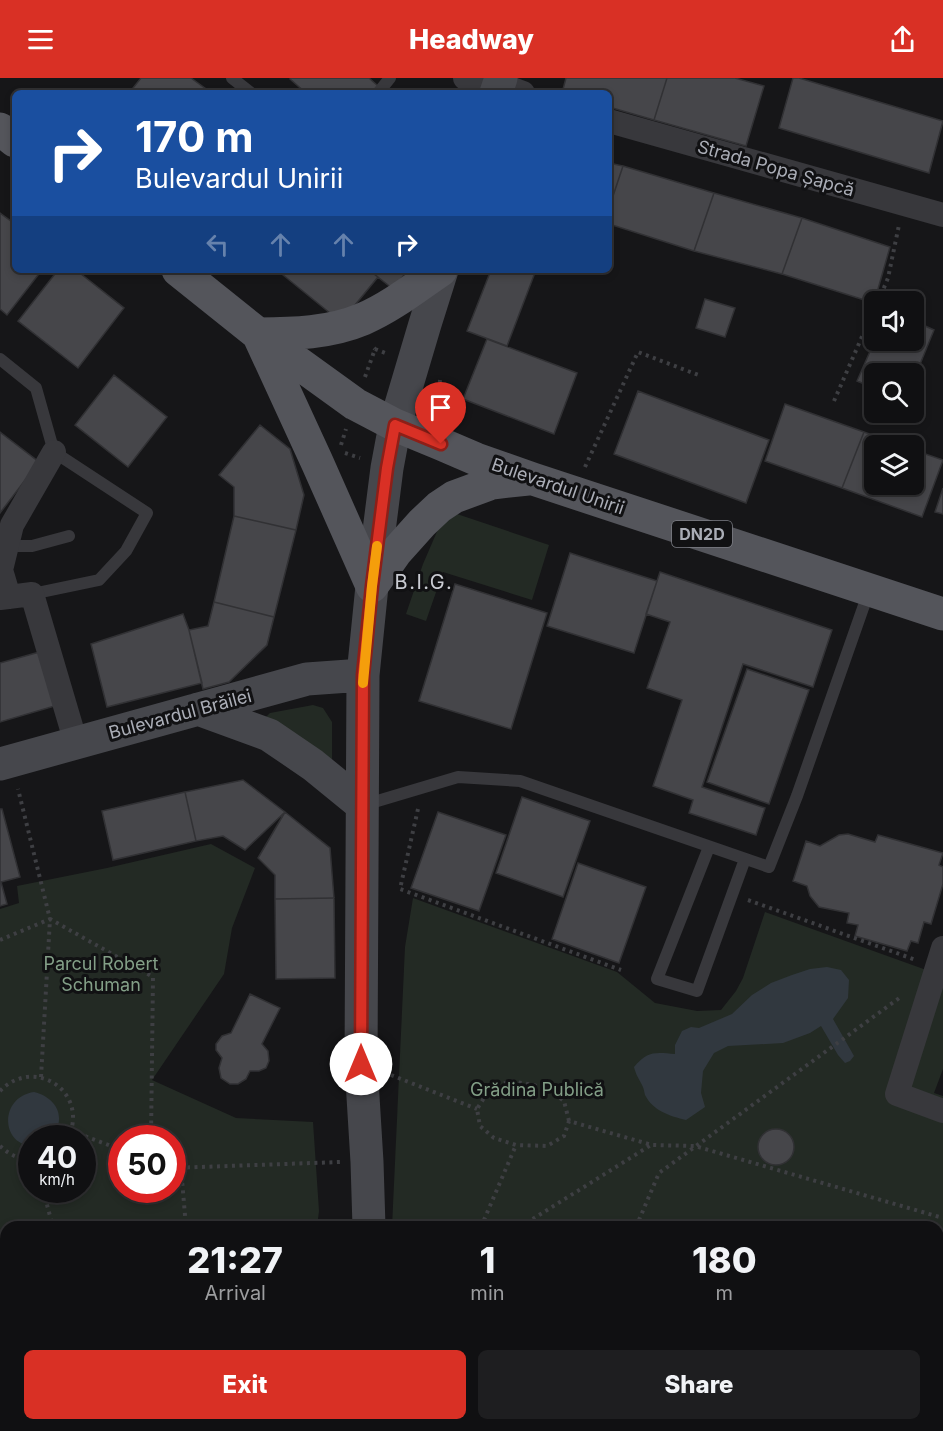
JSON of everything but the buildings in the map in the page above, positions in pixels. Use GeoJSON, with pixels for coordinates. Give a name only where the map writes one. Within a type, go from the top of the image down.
{"type":"FeatureCollection","features":[{"type":"Feature","properties":{"kind":"main road"},"geometry":{"type":"LineString","coordinates":[[0,129],[12,139]]}},
{"type":"Feature","properties":{"kind":"main road","name":"Bulevardul Unirii"},"geometry":{"type":"LineString","coordinates":[[181,273],[258,334],[355,404],[395,425],[476,459],[533,479],[943,614]]}},
{"type":"Feature","properties":{"kind":"main road"},"geometry":{"type":"LineString","coordinates":[[372,586],[258,334],[291,334],[334,328],[362,319],[384,308],[437,273]]}},
{"type":"Feature","properties":{"kind":"main road"},"geometry":{"type":"LineString","coordinates":[[369,1221],[368,1162],[361,1064],[363,675],[387,468],[395,425],[441,273]]}},
{"type":"Feature","properties":{"kind":"main road"},"geometry":{"type":"LineString","coordinates":[[372,586],[396,552],[422,523],[454,497],[492,483],[533,479]]}},
{"type":"Feature","properties":{"kind":"main road","name":"Bulevardul Brăilei"},"geometry":{"type":"LineString","coordinates":[[5,763],[307,679],[363,675]]}},
{"type":"Feature","properties":{"kind":"main road"},"geometry":{"type":"LineString","coordinates":[[198,709],[269,735],[313,765],[362,805]]}},
{"type":"Feature","properties":{"kind":"street"},"geometry":{"type":"LineString","coordinates":[[465,78],[505,87]]}},
{"type":"Feature","properties":{"kind":"street","name":"Strada Popa Șapcă"},"geometry":{"type":"LineString","coordinates":[[612,122],[943,215]]}},
{"type":"Feature","properties":{"kind":"street"},"geometry":{"type":"LineString","coordinates":[[54,452],[12,525],[1,570],[76,743]]}},
{"type":"Feature","properties":{"kind":"street"},"geometry":{"type":"LineString","coordinates":[[938,963],[897,1094],[943,1111]]}},
{"type":"Feature","properties":{"kind":"lane"},"geometry":{"type":"LineString","coordinates":[[232,78],[247,90]]}},
{"type":"Feature","properties":{"kind":"lane"},"geometry":{"type":"LineString","coordinates":[[380,90],[390,78]]}},
{"type":"Feature","properties":{"kind":"lane"},"geometry":{"type":"LineString","coordinates":[[0,359],[36,388],[54,452],[147,513],[126,551],[99,580],[14,596]]}},
{"type":"Feature","properties":{"kind":"lane"},"geometry":{"type":"LineString","coordinates":[[6,546],[32,546],[69,536]]}},
{"type":"Feature","properties":{"kind":"lane"},"geometry":{"type":"LineString","coordinates":[[362,805],[458,777],[520,781],[769,867],[797,796],[870,589]]}},
{"type":"Feature","properties":{"kind":"lane"},"geometry":{"type":"LineString","coordinates":[[709,847],[657,979],[697,992],[745,859]]}},
{"type":"Feature","properties":{"kind":"path"},"geometry":{"type":"LineString","coordinates":[[883,291],[888,278],[903,204]]}},
{"type":"Feature","properties":{"kind":"path"},"geometry":{"type":"LineString","coordinates":[[834,401],[864,332]]}},
{"type":"Feature","properties":{"kind":"path"},"geometry":{"type":"LineString","coordinates":[[574,492],[638,352],[701,376]]}},
{"type":"Feature","properties":{"kind":"path"},"geometry":{"type":"LineString","coordinates":[[442,376],[440,382],[442,392],[457,405]]}},
{"type":"Feature","properties":{"kind":"path"},"geometry":{"type":"LineString","coordinates":[[5,763],[50,919],[40,1077]]}},
{"type":"Feature","properties":{"kind":"path"},"geometry":{"type":"LineString","coordinates":[[423,787],[400,889],[621,970]]}},
{"type":"Feature","properties":{"kind":"path"},"geometry":{"type":"LineString","coordinates":[[732,895],[938,963]]}},
{"type":"Feature","properties":{"kind":"path"},"geometry":{"type":"LineString","coordinates":[[0,940],[50,919]]}},
{"type":"Feature","properties":{"kind":"path"},"geometry":{"type":"LineString","coordinates":[[50,919],[153,977],[151,1125]]}},
{"type":"Feature","properties":{"kind":"path"},"geometry":{"type":"LineString","coordinates":[[639,1221],[659,1173],[938,963]]}},
{"type":"Feature","properties":{"kind":"path"},"geometry":{"type":"LineString","coordinates":[[361,1064],[477,1109]]}},
{"type":"Feature","properties":{"kind":"path"},"geometry":{"type":"LineString","coordinates":[[1,1090],[17,1079],[30,1076],[40,1077],[57,1084],[67,1095],[73,1108],[73,1125]]}},
{"type":"Feature","properties":{"kind":"path"},"geometry":{"type":"LineString","coordinates":[[510,1081],[526,1083],[552,1092],[564,1101],[569,1121],[564,1136],[547,1146],[516,1145],[494,1138],[480,1126],[477,1109],[489,1090],[510,1081]]}},
{"type":"Feature","properties":{"kind":"path"},"geometry":{"type":"LineString","coordinates":[[569,1121],[652,1145],[695,1146],[943,1218]]}},
{"type":"Feature","properties":{"kind":"path"},"geometry":{"type":"LineString","coordinates":[[484,1221],[516,1145]]}},
{"type":"Feature","properties":{"kind":"path"},"geometry":{"type":"LineString","coordinates":[[530,1221],[652,1145]]}},
{"type":"Feature","properties":{"kind":"path"},"geometry":{"type":"LineString","coordinates":[[0,1146],[18,1158]]}},
{"type":"Feature","properties":{"kind":"path"},"geometry":{"type":"LineString","coordinates":[[186,1168],[368,1162]]}},
{"type":"Feature","properties":{"kind":"path"},"geometry":{"type":"LineString","coordinates":[[47,1203],[51,1221]]}},
{"type":"Feature","properties":{"kind":"path"},"geometry":{"type":"LineString","coordinates":[[184,1203],[185,1221]]}},
{"type":"Feature","properties":{"kind":"green space"},"geometry":{"type":"Polygon","coordinates":[[[457,514],[549,545],[532,600],[443,572],[426,621],[406,614],[423,564],[439,527],[457,514]]]}},
{"type":"Feature","properties":{"kind":"green space"},"geometry":{"type":"Polygon","coordinates":[[[313,705],[323,708],[332,722],[332,761],[266,717],[270,713],[313,705]]]}},
{"type":"Feature","properties":{"kind":"green space","name":"Parcul Robert Schuman"},"geometry":{"type":"Polygon","coordinates":[[[211,844],[255,868],[232,928],[224,974],[152,1080],[236,1118],[313,1122],[318,1221],[0,1221],[0,909],[19,903],[17,886],[211,844]]]}},
{"type":"Feature","properties":{"kind":"green space","name":"Grădina Publică"},"geometry":{"type":"Polygon","coordinates":[[[413,898],[617,972],[655,1003],[697,1011],[721,1010],[743,978],[765,912],[943,976],[943,1069],[934,1093],[943,1096],[943,1221],[392,1221],[405,947],[413,898]]]}},
{"type":"Feature","properties":{"kind":"shaded area"},"geometry":{"type":"Polygon","coordinates":[[[827,967],[841,970],[849,980],[848,998],[833,1019],[854,1056],[850,1061],[845,1063],[838,1055],[821,1026],[810,1033],[783,1043],[728,1046],[714,1053],[703,1071],[701,1093],[705,1107],[686,1120],[662,1112],[648,1101],[634,1067],[647,1055],[675,1054],[675,1045],[682,1031],[691,1027],[699,1028],[732,1014],[752,995],[771,983],[810,969],[827,967]]]}},
{"type":"Feature","properties":{"kind":"shaded area"},"geometry":{"type":"Polygon","coordinates":[[[34,1092],[49,1099],[57,1110],[58,1125],[18,1125],[18,1140],[9,1129],[8,1120],[15,1102],[34,1092]]]}},
{"type":"Feature","properties":{"kind":"slow traffic"},"geometry":{"type":"LineString","coordinates":[[363,683],[377,546]]}},
{"type":"Feature","properties":{"kind":"district","name":"B.I.G."},"geometry":{"type":"Point","coordinates":[424,582]}},
{"type":"Feature","properties":{"kind":"route"},"geometry":{"type":"LineString","coordinates":[[361,1064],[363,675],[387,468],[395,425],[441,444]]}}]}
